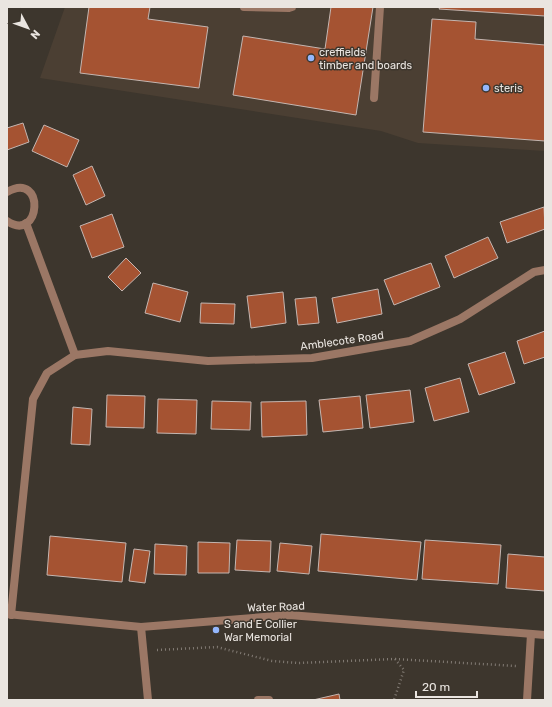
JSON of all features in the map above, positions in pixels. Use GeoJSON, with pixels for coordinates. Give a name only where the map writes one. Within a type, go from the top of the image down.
{"type":"FeatureCollection","features":[{"type":"Feature","properties":{"kind":"street"},"geometry":{"type":"LineString","coordinates":[[244,7],[292,7]]}},
{"type":"Feature","properties":{"kind":"street"},"geometry":{"type":"LineString","coordinates":[[374,98],[380,7]]}},
{"type":"Feature","properties":{"kind":"street"},"geometry":{"type":"LineString","coordinates":[[7,192],[17,188],[23,189],[33,196],[36,202],[34,214],[26,223],[14,225],[7,221]]}},
{"type":"Feature","properties":{"kind":"street"},"geometry":{"type":"LineString","coordinates":[[26,223],[75,355]]}},
{"type":"Feature","properties":{"kind":"street","name":"Amblecote Road"},"geometry":{"type":"LineString","coordinates":[[9,615],[32,399],[48,373],[75,355],[108,351],[208,361],[312,358],[410,341],[460,319],[534,272],[545,270]]}},
{"type":"Feature","properties":{"kind":"street","name":"Water Road"},"geometry":{"type":"LineString","coordinates":[[9,615],[141,627],[289,615],[545,635]]}},
{"type":"Feature","properties":{"kind":"street"},"geometry":{"type":"LineString","coordinates":[[141,627],[148,700]]}},
{"type":"Feature","properties":{"kind":"street"},"geometry":{"type":"LineString","coordinates":[[527,700],[531,634]]}},
{"type":"Feature","properties":{"kind":"street"},"geometry":{"type":"LineString","coordinates":[[258,700],[269,700]]}},
{"type":"Feature","properties":{"kind":"path"},"geometry":{"type":"LineString","coordinates":[[144,651],[217,646],[272,661],[298,663],[395,659],[442,660],[530,668]]}},
{"type":"Feature","properties":{"kind":"path"},"geometry":{"type":"LineString","coordinates":[[394,700],[404,670],[395,659]]}},
{"type":"Feature","properties":{"kind":"shaded area"},"geometry":{"type":"Polygon","coordinates":[[[65,7],[545,7],[545,151],[418,143],[381,131],[40,78],[65,7]]]}},
{"type":"Feature","properties":{"kind":"building"},"geometry":{"type":"Polygon","coordinates":[[[89,7],[150,7],[148,19],[208,27],[199,88],[80,73],[89,7]]]}},
{"type":"Feature","properties":{"kind":"building"},"geometry":{"type":"Polygon","coordinates":[[[331,7],[373,7],[356,115],[233,95],[243,36],[325,49],[331,7]]]}},
{"type":"Feature","properties":{"kind":"building"},"geometry":{"type":"Polygon","coordinates":[[[440,7],[545,7],[545,16],[439,9],[440,7]]]}},
{"type":"Feature","properties":{"kind":"building","name":"steris"},"geometry":{"type":"Polygon","coordinates":[[[432,19],[476,22],[475,39],[545,45],[545,141],[423,132],[432,19]]]}},
{"type":"Feature","properties":{"kind":"building"},"geometry":{"type":"Polygon","coordinates":[[[23,123],[29,142],[7,150],[7,128],[23,123]]]}},
{"type":"Feature","properties":{"kind":"building"},"geometry":{"type":"Polygon","coordinates":[[[44,125],[79,140],[67,167],[32,151],[44,125]]]}},
{"type":"Feature","properties":{"kind":"building"},"geometry":{"type":"Polygon","coordinates":[[[92,166],[105,196],[86,205],[73,175],[92,166]]]}},
{"type":"Feature","properties":{"kind":"building"},"geometry":{"type":"Polygon","coordinates":[[[544,207],[545,229],[507,243],[500,222],[544,207]]]}},
{"type":"Feature","properties":{"kind":"building"},"geometry":{"type":"Polygon","coordinates":[[[112,214],[124,247],[92,258],[80,226],[112,214]]]}},
{"type":"Feature","properties":{"kind":"building"},"geometry":{"type":"Polygon","coordinates":[[[488,237],[498,258],[454,278],[445,256],[488,237]]]}},
{"type":"Feature","properties":{"kind":"building"},"geometry":{"type":"Polygon","coordinates":[[[126,258],[141,273],[122,291],[108,277],[126,258]]]}},
{"type":"Feature","properties":{"kind":"building"},"geometry":{"type":"Polygon","coordinates":[[[431,263],[440,287],[394,305],[384,280],[431,263]]]}},
{"type":"Feature","properties":{"kind":"building"},"geometry":{"type":"Polygon","coordinates":[[[153,283],[188,292],[180,322],[145,313],[153,283]]]}},
{"type":"Feature","properties":{"kind":"building"},"geometry":{"type":"Polygon","coordinates":[[[378,289],[382,314],[337,323],[332,298],[378,289]]]}},
{"type":"Feature","properties":{"kind":"building"},"geometry":{"type":"Polygon","coordinates":[[[283,292],[286,323],[251,328],[247,296],[283,292]]]}},
{"type":"Feature","properties":{"kind":"building"},"geometry":{"type":"Polygon","coordinates":[[[316,297],[319,323],[298,325],[295,299],[316,297]]]}},
{"type":"Feature","properties":{"kind":"building"},"geometry":{"type":"Polygon","coordinates":[[[201,303],[235,304],[234,324],[200,323],[201,303]]]}},
{"type":"Feature","properties":{"kind":"building"},"geometry":{"type":"Polygon","coordinates":[[[545,331],[545,357],[524,364],[517,341],[545,331]]]}},
{"type":"Feature","properties":{"kind":"building"},"geometry":{"type":"Polygon","coordinates":[[[505,352],[515,383],[479,395],[468,364],[505,352]]]}},
{"type":"Feature","properties":{"kind":"building"},"geometry":{"type":"Polygon","coordinates":[[[460,378],[469,412],[434,421],[425,388],[460,378]]]}},
{"type":"Feature","properties":{"kind":"building"},"geometry":{"type":"Polygon","coordinates":[[[410,390],[414,422],[370,428],[366,395],[410,390]]]}},
{"type":"Feature","properties":{"kind":"building"},"geometry":{"type":"Polygon","coordinates":[[[107,395],[145,396],[144,428],[106,427],[107,395]]]}},
{"type":"Feature","properties":{"kind":"building"},"geometry":{"type":"Polygon","coordinates":[[[360,396],[363,428],[323,432],[319,400],[360,396]]]}},
{"type":"Feature","properties":{"kind":"building"},"geometry":{"type":"Polygon","coordinates":[[[158,399],[197,400],[196,434],[157,433],[158,399]]]}},
{"type":"Feature","properties":{"kind":"building"},"geometry":{"type":"Polygon","coordinates":[[[212,401],[251,402],[250,430],[211,429],[212,401]]]}},
{"type":"Feature","properties":{"kind":"building"},"geometry":{"type":"Polygon","coordinates":[[[306,401],[307,435],[262,437],[261,402],[306,401]]]}},
{"type":"Feature","properties":{"kind":"building"},"geometry":{"type":"Polygon","coordinates":[[[73,407],[92,409],[90,445],[71,444],[73,407]]]}},
{"type":"Feature","properties":{"kind":"building"},"geometry":{"type":"Polygon","coordinates":[[[321,534],[421,542],[417,580],[318,571],[321,534]]]}},
{"type":"Feature","properties":{"kind":"building"},"geometry":{"type":"Polygon","coordinates":[[[50,536],[126,543],[122,582],[47,575],[50,536]]]}},
{"type":"Feature","properties":{"kind":"building"},"geometry":{"type":"Polygon","coordinates":[[[237,540],[271,541],[270,572],[235,570],[237,540]]]}},
{"type":"Feature","properties":{"kind":"building"},"geometry":{"type":"Polygon","coordinates":[[[425,540],[501,545],[498,584],[422,579],[425,540]]]}},
{"type":"Feature","properties":{"kind":"building"},"geometry":{"type":"Polygon","coordinates":[[[198,542],[230,543],[229,573],[198,573],[198,542]]]}},
{"type":"Feature","properties":{"kind":"building"},"geometry":{"type":"Polygon","coordinates":[[[280,543],[312,546],[309,574],[277,571],[280,543]]]}},
{"type":"Feature","properties":{"kind":"building"},"geometry":{"type":"Polygon","coordinates":[[[155,544],[187,546],[186,575],[154,574],[155,544]]]}},
{"type":"Feature","properties":{"kind":"building"},"geometry":{"type":"Polygon","coordinates":[[[134,549],[150,551],[145,583],[129,581],[134,549]]]}},
{"type":"Feature","properties":{"kind":"building"},"geometry":{"type":"Polygon","coordinates":[[[508,554],[545,557],[545,591],[506,588],[508,554]]]}},
{"type":"Feature","properties":{"kind":"building"},"geometry":{"type":"Polygon","coordinates":[[[339,694],[340,700],[313,700],[339,694]]]}},
{"type":"Feature","properties":{"kind":"place","name":"creffields timber and boards"},"geometry":{"type":"Point","coordinates":[311,58]}},
{"type":"Feature","properties":{"kind":"place","name":"steris"},"geometry":{"type":"Point","coordinates":[486,88]}},
{"type":"Feature","properties":{"kind":"place","name":"S and E Collier War Memorial"},"geometry":{"type":"Point","coordinates":[216,630]}}]}
